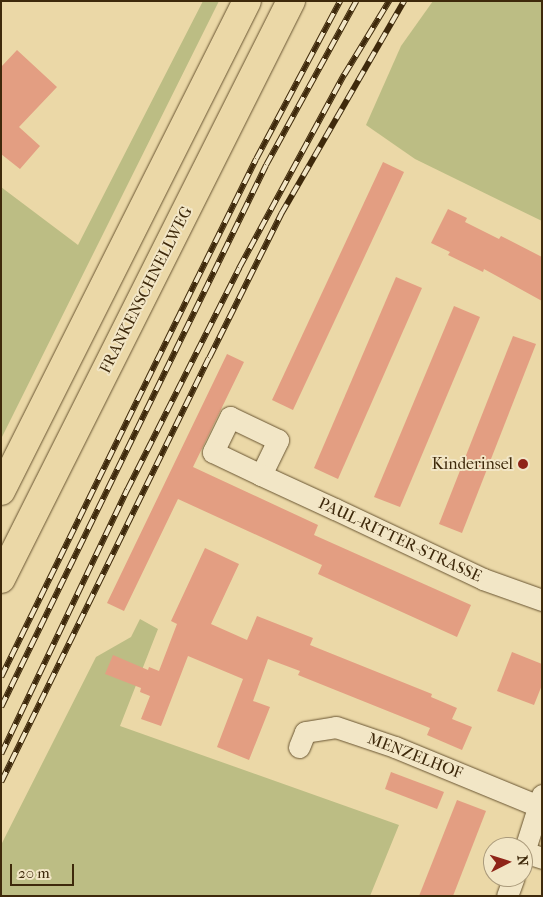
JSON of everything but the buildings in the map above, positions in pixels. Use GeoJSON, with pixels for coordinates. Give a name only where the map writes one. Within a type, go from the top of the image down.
{"type":"FeatureCollection","features":[{"type":"Feature","properties":{"kind":"highway"},"geometry":{"type":"LineString","coordinates":[[1,491],[247,1]]}},
{"type":"Feature","properties":{"kind":"highway","name":"FRANKENSCHNELLWEG"},"geometry":{"type":"LineString","coordinates":[[1,579],[291,1]]}},
{"type":"Feature","properties":{"kind":"street","name":"PAUL-RITTER-STRASSE"},"geometry":{"type":"LineString","coordinates":[[261,475],[483,578],[542,600]]}},
{"type":"Feature","properties":{"kind":"street","name":"MENZELHOF"},"geometry":{"type":"LineString","coordinates":[[298,747],[305,732],[336,726],[540,800]]}},
{"type":"Feature","properties":{"kind":"street"},"geometry":{"type":"LineString","coordinates":[[533,838],[540,800]]}},
{"type":"Feature","properties":{"kind":"green space"},"geometry":{"type":"Polygon","coordinates":[[[203,1],[219,1],[1,439],[1,187],[78,245],[203,1]]]}},
{"type":"Feature","properties":{"kind":"green space"},"geometry":{"type":"Polygon","coordinates":[[[433,1],[542,1],[542,221],[415,159],[366,125],[401,46],[433,1]]]}},
{"type":"Feature","properties":{"kind":"green space"},"geometry":{"type":"Polygon","coordinates":[[[140,619],[158,629],[120,726],[399,825],[370,896],[1,896],[1,845],[96,657],[131,637],[140,619]]]}},
{"type":"Feature","properties":{"kind":"railway"},"geometry":{"type":"LineString","coordinates":[[1,677],[256,159],[340,1]]}},
{"type":"Feature","properties":{"kind":"railway"},"geometry":{"type":"LineString","coordinates":[[1,707],[266,165],[356,1]]}},
{"type":"Feature","properties":{"kind":"railway"},"geometry":{"type":"LineString","coordinates":[[1,754],[127,490],[239,268],[344,75],[389,1]]}},
{"type":"Feature","properties":{"kind":"railway"},"geometry":{"type":"LineString","coordinates":[[1,782],[281,214],[404,1]]}},
{"type":"Feature","properties":{"kind":"place","name":"Kinderinsel"},"geometry":{"type":"Point","coordinates":[523,464]}}]}
